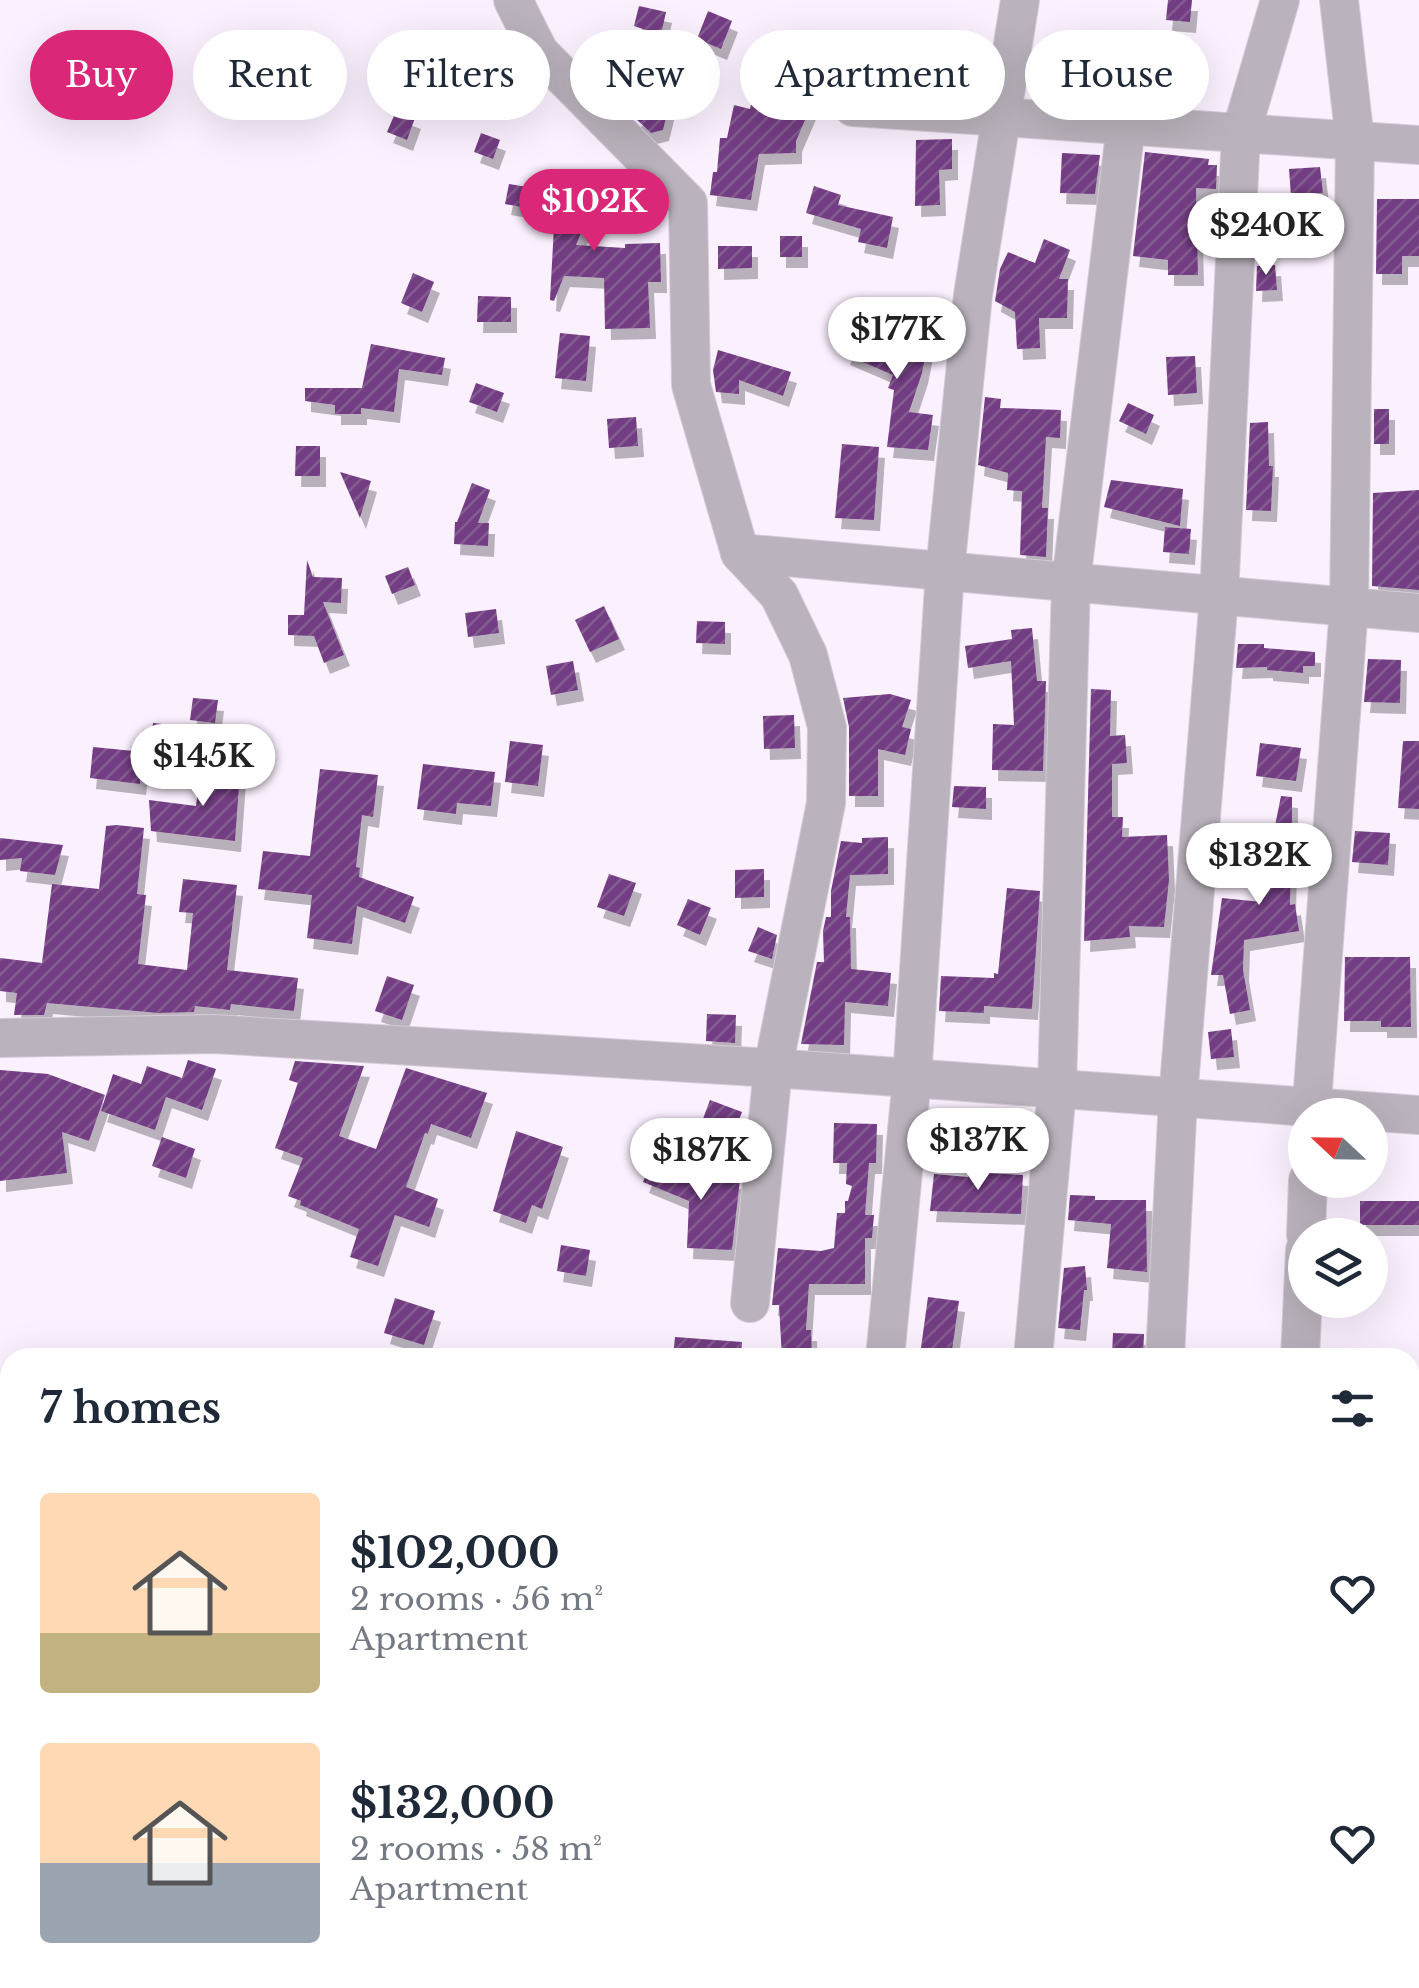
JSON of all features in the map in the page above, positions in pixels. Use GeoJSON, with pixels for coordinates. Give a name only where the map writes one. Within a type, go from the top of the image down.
{"type":"FeatureCollection","features":[{"type":"Feature","properties":{"kind":"street"},"geometry":{"type":"LineString","coordinates":[[513,0],[539,52],[688,202],[691,386],[740,553],[778,595],[786,610],[808,655],[827,728],[826,802],[773,1068],[750,1304]]}},
{"type":"Feature","properties":{"kind":"street"},"geometry":{"type":"LineString","coordinates":[[1005,97],[1020,0]]}},
{"type":"Feature","properties":{"kind":"street"},"geometry":{"type":"LineString","coordinates":[[1165,1348],[1178,1098],[1219,596],[1241,133],[1280,0]]}},
{"type":"Feature","properties":{"kind":"street"},"geometry":{"type":"LineString","coordinates":[[1313,1098],[1349,607],[1355,141],[1339,0]]}},
{"type":"Feature","properties":{"kind":"street"},"geometry":{"type":"LineString","coordinates":[[1005,116],[1419,145]]}},
{"type":"Feature","properties":{"kind":"street"},"geometry":{"type":"LineString","coordinates":[[886,1348],[912,1078],[945,571],[973,295],[1001,120]]}},
{"type":"Feature","properties":{"kind":"street"},"geometry":{"type":"LineString","coordinates":[[1035,1348],[1058,1089],[1071,582],[1126,125]]}},
{"type":"Feature","properties":{"kind":"street"},"geometry":{"type":"LineString","coordinates":[[740,553],[1419,613]]}},
{"type":"Feature","properties":{"kind":"street"},"geometry":{"type":"LineString","coordinates":[[0,1038],[214,1034],[773,1068],[1288,1109]]}},
{"type":"Feature","properties":{"kind":"street"},"geometry":{"type":"LineString","coordinates":[[1388,1114],[1419,1115]]}},
{"type":"Feature","properties":{"kind":"street"},"geometry":{"type":"LineString","coordinates":[[1300,1348],[1302,1318]]}},
{"type":"Feature","properties":{"kind":"building"},"geometry":{"type":"Polygon","coordinates":[[[1168,0],[1192,0],[1190,22],[1166,20],[1168,0]]]}},
{"type":"Feature","properties":{"kind":"building"},"geometry":{"type":"Polygon","coordinates":[[[639,6],[666,12],[662,30],[634,26],[639,6]]]}},
{"type":"Feature","properties":{"kind":"building"},"geometry":{"type":"Polygon","coordinates":[[[708,11],[732,21],[721,49],[720,30],[701,30],[708,11]]]}},
{"type":"Feature","properties":{"kind":"building"},"geometry":{"type":"Polygon","coordinates":[[[734,105],[740,106],[740,120],[805,120],[796,141],[796,153],[759,154],[751,200],[710,195],[720,138],[727,138],[734,105]]]}},
{"type":"Feature","properties":{"kind":"building"},"geometry":{"type":"Polygon","coordinates":[[[392,120],[414,120],[407,140],[387,132],[392,120]]]}},
{"type":"Feature","properties":{"kind":"building"},"geometry":{"type":"Polygon","coordinates":[[[637,120],[665,120],[663,130],[651,133],[637,120]]]}},
{"type":"Feature","properties":{"kind":"building"},"geometry":{"type":"Polygon","coordinates":[[[481,133],[500,140],[493,159],[474,152],[481,133]]]}},
{"type":"Feature","properties":{"kind":"building"},"geometry":{"type":"Polygon","coordinates":[[[952,139],[952,169],[939,170],[940,205],[915,206],[916,140],[952,139]]]}},
{"type":"Feature","properties":{"kind":"building"},"geometry":{"type":"Polygon","coordinates":[[[1145,152],[1209,159],[1208,165],[1217,165],[1216,189],[1196,188],[1198,275],[1168,275],[1168,260],[1133,256],[1145,152]]]}},
{"type":"Feature","properties":{"kind":"building"},"geometry":{"type":"Polygon","coordinates":[[[1062,153],[1100,155],[1095,194],[1060,193],[1062,153]]]}},
{"type":"Feature","properties":{"kind":"building"},"geometry":{"type":"Polygon","coordinates":[[[1320,167],[1323,193],[1291,196],[1289,169],[1320,167]]]}},
{"type":"Feature","properties":{"kind":"building"},"geometry":{"type":"Polygon","coordinates":[[[560,177],[598,192],[576,245],[625,248],[625,244],[660,243],[661,282],[648,282],[650,328],[605,329],[604,278],[564,276],[554,301],[550,300],[554,226],[541,220],[544,211],[505,204],[509,184],[570,194],[560,177]]]}},
{"type":"Feature","properties":{"kind":"building"},"geometry":{"type":"Polygon","coordinates":[[[814,186],[841,195],[838,205],[893,217],[887,248],[858,242],[861,229],[806,213],[814,186]]]}},
{"type":"Feature","properties":{"kind":"building"},"geometry":{"type":"Polygon","coordinates":[[[1377,199],[1419,199],[1419,256],[1402,256],[1402,274],[1376,274],[1377,199]]]}},
{"type":"Feature","properties":{"kind":"building"},"geometry":{"type":"Polygon","coordinates":[[[780,236],[802,236],[802,257],[780,257],[780,236]]]}},
{"type":"Feature","properties":{"kind":"building"},"geometry":{"type":"Polygon","coordinates":[[[1044,239],[1070,250],[1059,279],[1068,279],[1067,318],[1039,318],[1040,348],[1017,349],[1015,312],[995,301],[1000,269],[1008,252],[1035,263],[1044,239]]]}},
{"type":"Feature","properties":{"kind":"building"},"geometry":{"type":"Polygon","coordinates":[[[718,246],[752,246],[752,268],[718,269],[718,246]]]}},
{"type":"Feature","properties":{"kind":"building"},"geometry":{"type":"Polygon","coordinates":[[[1275,265],[1277,290],[1256,291],[1257,266],[1275,265]]]}},
{"type":"Feature","properties":{"kind":"building"},"geometry":{"type":"Polygon","coordinates":[[[413,273],[434,282],[422,312],[401,303],[413,273]]]}},
{"type":"Feature","properties":{"kind":"building"},"geometry":{"type":"Polygon","coordinates":[[[478,296],[511,297],[511,322],[477,322],[478,296]]]}},
{"type":"Feature","properties":{"kind":"building"},"geometry":{"type":"Polygon","coordinates":[[[857,323],[907,344],[908,339],[928,342],[909,412],[933,415],[928,450],[887,447],[894,390],[888,388],[893,375],[844,354],[857,323]]]}},
{"type":"Feature","properties":{"kind":"building"},"geometry":{"type":"Polygon","coordinates":[[[560,333],[590,336],[586,381],[555,378],[560,333]]]}},
{"type":"Feature","properties":{"kind":"building"},"geometry":{"type":"Polygon","coordinates":[[[371,344],[445,358],[442,375],[399,369],[394,412],[361,408],[361,414],[335,414],[335,405],[305,401],[305,388],[362,388],[371,344]]]}},
{"type":"Feature","properties":{"kind":"building"},"geometry":{"type":"Polygon","coordinates":[[[718,350],[791,372],[783,396],[739,380],[739,394],[716,392],[713,370],[718,350]]]}},
{"type":"Feature","properties":{"kind":"building"},"geometry":{"type":"Polygon","coordinates":[[[1195,356],[1197,393],[1168,395],[1166,357],[1195,356]]]}},
{"type":"Feature","properties":{"kind":"building"},"geometry":{"type":"Polygon","coordinates":[[[476,383],[504,393],[497,412],[469,402],[476,383]]]}},
{"type":"Feature","properties":{"kind":"building"},"geometry":{"type":"Polygon","coordinates":[[[985,397],[1001,399],[1000,408],[1061,410],[1060,438],[1046,437],[1042,508],[1048,508],[1046,557],[1020,555],[1022,491],[1007,490],[1008,473],[978,465],[985,397]]]}},
{"type":"Feature","properties":{"kind":"building"},"geometry":{"type":"Polygon","coordinates":[[[1128,403],[1154,415],[1146,434],[1119,421],[1128,403]]]}},
{"type":"Feature","properties":{"kind":"building"},"geometry":{"type":"Polygon","coordinates":[[[1374,409],[1389,409],[1389,444],[1374,444],[1374,409]]]}},
{"type":"Feature","properties":{"kind":"building"},"geometry":{"type":"Polygon","coordinates":[[[636,417],[638,446],[609,448],[607,419],[636,417]]]}},
{"type":"Feature","properties":{"kind":"building"},"geometry":{"type":"Polygon","coordinates":[[[1268,422],[1269,466],[1273,466],[1271,511],[1246,510],[1250,423],[1268,422]]]}},
{"type":"Feature","properties":{"kind":"building"},"geometry":{"type":"Polygon","coordinates":[[[842,444],[879,447],[874,520],[835,518],[842,444]]]}},
{"type":"Feature","properties":{"kind":"building"},"geometry":{"type":"Polygon","coordinates":[[[296,446],[320,446],[320,476],[295,476],[296,446]]]}},
{"type":"Feature","properties":{"kind":"building"},"geometry":{"type":"Polygon","coordinates":[[[340,472],[371,481],[360,518],[340,472]]]}},
{"type":"Feature","properties":{"kind":"building"},"geometry":{"type":"Polygon","coordinates":[[[1111,480],[1183,489],[1180,526],[1104,507],[1111,480]]]}},
{"type":"Feature","properties":{"kind":"building"},"geometry":{"type":"Polygon","coordinates":[[[472,483],[490,490],[478,523],[489,523],[488,546],[454,544],[455,522],[472,483]]]}},
{"type":"Feature","properties":{"kind":"building"},"geometry":{"type":"Polygon","coordinates":[[[1419,490],[1419,590],[1372,586],[1373,493],[1419,490]]]}},
{"type":"Feature","properties":{"kind":"building"},"geometry":{"type":"Polygon","coordinates":[[[1165,527],[1191,529],[1189,554],[1163,552],[1165,527]]]}},
{"type":"Feature","properties":{"kind":"building"},"geometry":{"type":"Polygon","coordinates":[[[307,560],[313,577],[342,578],[341,603],[323,602],[344,655],[324,663],[314,636],[288,635],[288,615],[304,615],[307,560]]]}},
{"type":"Feature","properties":{"kind":"building"},"geometry":{"type":"Polygon","coordinates":[[[408,567],[415,585],[392,594],[385,576],[408,567]]]}},
{"type":"Feature","properties":{"kind":"building"},"geometry":{"type":"Polygon","coordinates":[[[604,606],[619,639],[590,652],[575,620],[604,606]]]}},
{"type":"Feature","properties":{"kind":"building"},"geometry":{"type":"Polygon","coordinates":[[[496,609],[499,633],[468,637],[465,613],[496,609]]]}},
{"type":"Feature","properties":{"kind":"building"},"geometry":{"type":"Polygon","coordinates":[[[697,621],[725,622],[725,644],[696,643],[697,621]]]}},
{"type":"Feature","properties":{"kind":"building"},"geometry":{"type":"Polygon","coordinates":[[[1032,628],[1037,681],[1046,681],[1043,771],[992,770],[993,724],[1014,725],[1011,661],[968,668],[965,646],[1012,639],[1011,630],[1032,628]]]}},
{"type":"Feature","properties":{"kind":"building"},"geometry":{"type":"Polygon","coordinates":[[[1238,644],[1315,652],[1315,666],[1303,666],[1303,673],[1267,667],[1236,668],[1238,644]]]}},
{"type":"Feature","properties":{"kind":"building"},"geometry":{"type":"Polygon","coordinates":[[[1368,659],[1401,660],[1400,703],[1364,702],[1368,659]]]}},
{"type":"Feature","properties":{"kind":"building"},"geometry":{"type":"Polygon","coordinates":[[[573,661],[578,690],[551,695],[546,666],[573,661]]]}},
{"type":"Feature","properties":{"kind":"building"},"geometry":{"type":"Polygon","coordinates":[[[1091,689],[1111,690],[1110,736],[1125,735],[1127,763],[1112,764],[1112,817],[1123,817],[1122,837],[1167,835],[1169,880],[1164,927],[1129,926],[1130,937],[1084,941],[1091,689]]]}},
{"type":"Feature","properties":{"kind":"building"},"geometry":{"type":"Polygon","coordinates":[[[890,694],[911,700],[902,727],[911,729],[905,755],[878,749],[878,796],[849,796],[849,727],[843,698],[890,694]]]}},
{"type":"Feature","properties":{"kind":"building"},"geometry":{"type":"Polygon","coordinates":[[[193,698],[218,700],[215,723],[190,720],[193,698]]]}},
{"type":"Feature","properties":{"kind":"building"},"geometry":{"type":"Polygon","coordinates":[[[794,715],[795,748],[764,749],[763,716],[794,715]]]}},
{"type":"Feature","properties":{"kind":"building"},"geometry":{"type":"Polygon","coordinates":[[[153,723],[191,727],[188,754],[150,750],[153,723]]]}},
{"type":"Feature","properties":{"kind":"building"},"geometry":{"type":"Polygon","coordinates":[[[510,741],[543,745],[538,786],[505,782],[510,741]]]}},
{"type":"Feature","properties":{"kind":"building"},"geometry":{"type":"Polygon","coordinates":[[[1403,741],[1419,741],[1419,809],[1398,808],[1403,741]]]}},
{"type":"Feature","properties":{"kind":"building"},"geometry":{"type":"Polygon","coordinates":[[[1260,743],[1301,748],[1296,781],[1256,776],[1260,743]]]}},
{"type":"Feature","properties":{"kind":"building"},"geometry":{"type":"Polygon","coordinates":[[[93,747],[144,752],[140,784],[90,778],[93,747]]]}},
{"type":"Feature","properties":{"kind":"building"},"geometry":{"type":"Polygon","coordinates":[[[423,764],[495,772],[491,806],[457,803],[456,814],[417,809],[423,764]]]}},
{"type":"Feature","properties":{"kind":"building"},"geometry":{"type":"Polygon","coordinates":[[[201,767],[240,772],[235,841],[151,831],[149,800],[196,806],[201,767]]]}},
{"type":"Feature","properties":{"kind":"building"},"geometry":{"type":"Polygon","coordinates":[[[320,769],[378,775],[373,817],[362,815],[356,867],[360,868],[359,877],[414,897],[405,923],[357,906],[352,944],[307,938],[312,895],[258,889],[263,851],[310,856],[320,769]]]}},
{"type":"Feature","properties":{"kind":"building"},"geometry":{"type":"Polygon","coordinates":[[[954,786],[986,787],[986,809],[952,807],[954,786]]]}},
{"type":"Feature","properties":{"kind":"building"},"geometry":{"type":"Polygon","coordinates":[[[1281,796],[1292,797],[1292,825],[1306,828],[1301,855],[1291,853],[1290,905],[1295,904],[1299,931],[1244,940],[1243,970],[1250,1010],[1230,1014],[1223,975],[1211,975],[1222,898],[1262,902],[1263,836],[1273,836],[1281,796]]]}},
{"type":"Feature","properties":{"kind":"building"},"geometry":{"type":"Polygon","coordinates":[[[106,826],[144,828],[137,894],[146,895],[138,964],[187,970],[193,913],[179,912],[183,879],[237,885],[227,970],[298,978],[294,1011],[231,1004],[230,1010],[195,1006],[194,1012],[158,1013],[47,1003],[44,1015],[14,1015],[17,993],[0,991],[0,958],[42,963],[52,884],[99,889],[106,826]]]}},
{"type":"Feature","properties":{"kind":"building"},"geometry":{"type":"Polygon","coordinates":[[[1355,831],[1390,833],[1388,865],[1352,862],[1355,831]]]}},
{"type":"Feature","properties":{"kind":"building"},"geometry":{"type":"Polygon","coordinates":[[[888,837],[888,874],[850,875],[846,917],[850,917],[851,969],[891,973],[888,1006],[845,1002],[844,1045],[801,1044],[817,962],[824,962],[823,931],[826,917],[831,917],[831,891],[841,841],[862,843],[862,838],[888,837]]]}},
{"type":"Feature","properties":{"kind":"building"},"geometry":{"type":"Polygon","coordinates":[[[0,838],[63,845],[55,875],[20,871],[22,858],[0,860],[0,838]]]}},
{"type":"Feature","properties":{"kind":"building"},"geometry":{"type":"Polygon","coordinates":[[[764,869],[764,897],[735,898],[735,870],[764,869]]]}},
{"type":"Feature","properties":{"kind":"building"},"geometry":{"type":"Polygon","coordinates":[[[609,874],[636,883],[624,916],[597,907],[609,874]]]}},
{"type":"Feature","properties":{"kind":"building"},"geometry":{"type":"Polygon","coordinates":[[[1007,888],[1040,891],[1032,1009],[984,1006],[984,1013],[939,1011],[941,976],[994,978],[994,973],[998,974],[1007,888]]]}},
{"type":"Feature","properties":{"kind":"building"},"geometry":{"type":"Polygon","coordinates":[[[688,899],[711,908],[700,935],[677,925],[688,899]]]}},
{"type":"Feature","properties":{"kind":"building"},"geometry":{"type":"Polygon","coordinates":[[[758,927],[777,935],[772,959],[748,951],[758,927]]]}},
{"type":"Feature","properties":{"kind":"building"},"geometry":{"type":"Polygon","coordinates":[[[1345,957],[1410,957],[1411,1027],[1381,1027],[1381,1021],[1344,1021],[1345,957]]]}},
{"type":"Feature","properties":{"kind":"building"},"geometry":{"type":"Polygon","coordinates":[[[387,976],[414,985],[402,1020],[375,1011],[387,976]]]}},
{"type":"Feature","properties":{"kind":"building"},"geometry":{"type":"Polygon","coordinates":[[[707,1014],[736,1015],[735,1043],[706,1041],[707,1014]]]}},
{"type":"Feature","properties":{"kind":"building"},"geometry":{"type":"Polygon","coordinates":[[[1231,1029],[1234,1057],[1211,1059],[1208,1032],[1231,1029]]]}},
{"type":"Feature","properties":{"kind":"building"},"geometry":{"type":"Polygon","coordinates":[[[188,1060],[216,1069],[202,1110],[166,1097],[155,1130],[101,1111],[113,1074],[141,1084],[147,1066],[182,1078],[188,1060]]]}},
{"type":"Feature","properties":{"kind":"building"},"geometry":{"type":"Polygon","coordinates":[[[295,1061],[364,1066],[339,1136],[376,1149],[406,1068],[487,1093],[471,1138],[431,1124],[428,1134],[425,1133],[406,1187],[438,1199],[429,1227],[395,1215],[378,1266],[350,1257],[359,1229],[300,1205],[301,1201],[288,1196],[303,1158],[275,1148],[298,1083],[289,1080],[295,1061]]]}},
{"type":"Feature","properties":{"kind":"building"},"geometry":{"type":"Polygon","coordinates":[[[0,1070],[48,1074],[105,1095],[89,1141],[62,1132],[67,1173],[0,1181],[0,1070]]]}},
{"type":"Feature","properties":{"kind":"building"},"geometry":{"type":"Polygon","coordinates":[[[710,1100],[742,1112],[732,1139],[700,1127],[710,1100]]]}},
{"type":"Feature","properties":{"kind":"building"},"geometry":{"type":"Polygon","coordinates":[[[834,1123],[877,1124],[876,1163],[869,1163],[865,1215],[874,1215],[872,1238],[865,1238],[865,1284],[809,1284],[806,1330],[811,1330],[812,1348],[781,1348],[779,1305],[772,1305],[778,1248],[834,1248],[837,1213],[845,1213],[845,1201],[852,1186],[846,1184],[847,1163],[833,1163],[834,1123]]]}},
{"type":"Feature","properties":{"kind":"building"},"geometry":{"type":"Polygon","coordinates":[[[516,1131],[563,1147],[542,1209],[532,1205],[526,1223],[493,1211],[516,1131]]]}},
{"type":"Feature","properties":{"kind":"building"},"geometry":{"type":"Polygon","coordinates":[[[162,1137],[195,1149],[186,1178],[152,1166],[162,1137]]]}},
{"type":"Feature","properties":{"kind":"building"},"geometry":{"type":"Polygon","coordinates":[[[653,1157],[705,1178],[706,1172],[740,1179],[732,1250],[687,1248],[689,1201],[643,1182],[653,1157]]]}},
{"type":"Feature","properties":{"kind":"building"},"geometry":{"type":"Polygon","coordinates":[[[968,1172],[1023,1175],[1021,1214],[930,1211],[934,1174],[968,1177],[968,1172]]]}},
{"type":"Feature","properties":{"kind":"building"},"geometry":{"type":"Polygon","coordinates":[[[1070,1195],[1095,1196],[1095,1200],[1146,1200],[1147,1272],[1107,1268],[1111,1224],[1068,1220],[1070,1195]]]}},
{"type":"Feature","properties":{"kind":"building"},"geometry":{"type":"Polygon","coordinates":[[[1360,1201],[1419,1201],[1419,1225],[1388,1225],[1388,1218],[1360,1218],[1360,1201]]]}},
{"type":"Feature","properties":{"kind":"building"},"geometry":{"type":"Polygon","coordinates":[[[561,1245],[590,1250],[586,1276],[557,1271],[561,1245]]]}},
{"type":"Feature","properties":{"kind":"building"},"geometry":{"type":"Polygon","coordinates":[[[1085,1266],[1087,1290],[1080,1330],[1058,1328],[1064,1268],[1085,1266]]]}},
{"type":"Feature","properties":{"kind":"building"},"geometry":{"type":"Polygon","coordinates":[[[928,1297],[959,1301],[952,1348],[921,1348],[928,1297]]]}},
{"type":"Feature","properties":{"kind":"building"},"geometry":{"type":"Polygon","coordinates":[[[395,1298],[435,1311],[424,1345],[384,1333],[395,1298]]]}},
{"type":"Feature","properties":{"kind":"building"},"geometry":{"type":"Polygon","coordinates":[[[1113,1333],[1144,1334],[1143,1348],[1112,1348],[1113,1333]]]}},
{"type":"Feature","properties":{"kind":"building"},"geometry":{"type":"Polygon","coordinates":[[[675,1337],[742,1342],[742,1348],[674,1348],[675,1337]]]}}]}
